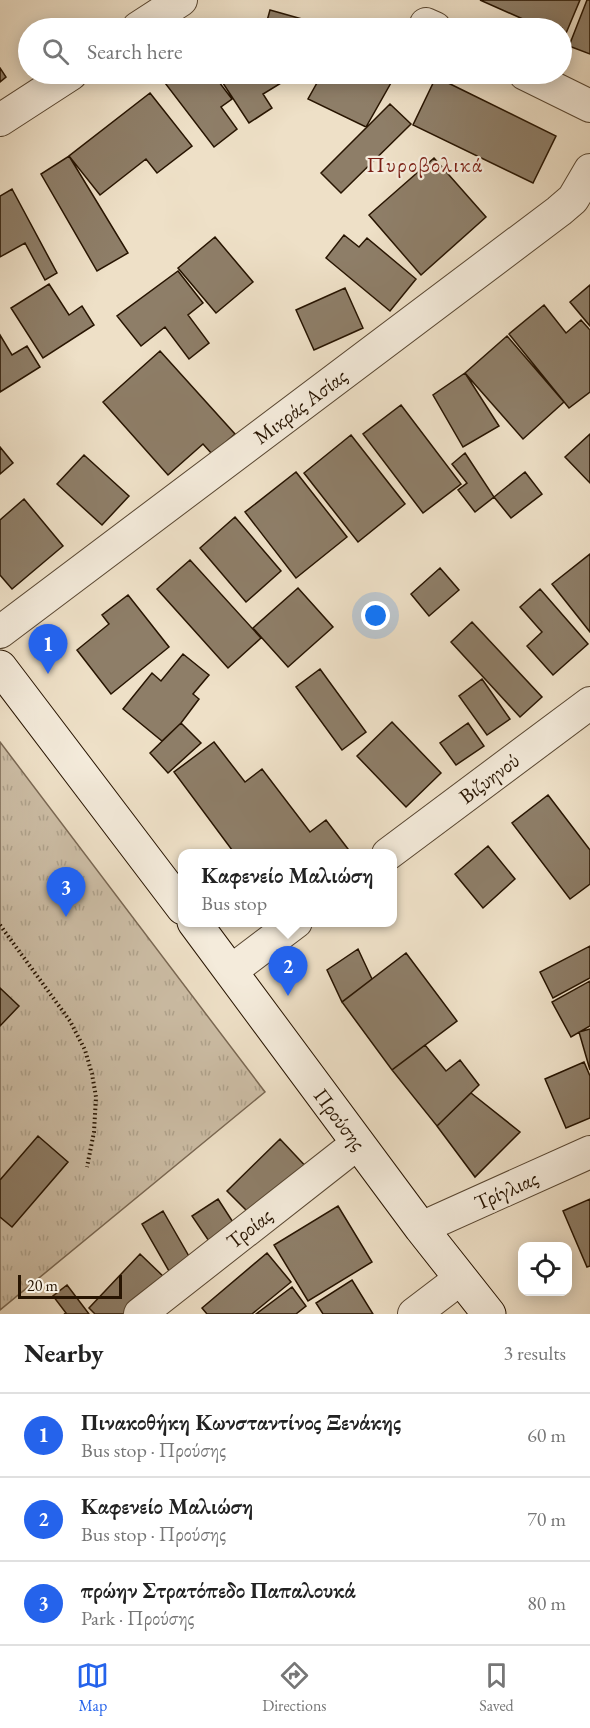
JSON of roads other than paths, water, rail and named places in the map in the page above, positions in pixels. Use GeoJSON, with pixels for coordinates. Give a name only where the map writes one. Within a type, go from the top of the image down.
{"type":"FeatureCollection","features":[{"type":"Feature","properties":{"kind":"main road"},"geometry":{"type":"LineString","coordinates":[[0,666],[178,901]]}},
{"type":"Feature","properties":{"kind":"main road","name":"Προύσης"},"geometry":{"type":"LineString","coordinates":[[198,927],[421,1228],[489,1314]]}},
{"type":"Feature","properties":{"kind":"street"},"geometry":{"type":"LineString","coordinates":[[153,18],[181,0]]}},
{"type":"Feature","properties":{"kind":"street"},"geometry":{"type":"LineString","coordinates":[[0,120],[56,84]]}},
{"type":"Feature","properties":{"kind":"street"},"geometry":{"type":"LineString","coordinates":[[545,84],[590,106]]}},
{"type":"Feature","properties":{"kind":"street","name":"Μικράς Ασίας"},"geometry":{"type":"LineString","coordinates":[[0,632],[559,211],[573,199],[590,170]]}},
{"type":"Feature","properties":{"kind":"street","name":"Βιζυηνού"},"geometry":{"type":"LineString","coordinates":[[395,849],[590,703]]}},
{"type":"Feature","properties":{"kind":"street"},"geometry":{"type":"LineString","coordinates":[[231,971],[289,927]]}},
{"type":"Feature","properties":{"kind":"street","name":"Τροίας"},"geometry":{"type":"LineString","coordinates":[[140,1314],[358,1143]]}},
{"type":"Feature","properties":{"kind":"street","name":"Τρίγλιας"},"geometry":{"type":"LineString","coordinates":[[421,1228],[590,1152]]}},
{"type":"Feature","properties":{"kind":"street"},"geometry":{"type":"LineString","coordinates":[[414,1314],[460,1279]]}},
{"type":"Feature","properties":{"kind":"place","name":"Πινακοθήκη Κωνσταντίνος Ξενάκης"},"geometry":{"type":"Point","coordinates":[48,674]}},
{"type":"Feature","properties":{"kind":"place","name":"πρώην Στρατόπεδο Παπαλουκά"},"geometry":{"type":"Point","coordinates":[66,917]}},
{"type":"Feature","properties":{"kind":"place","name":"Καφενείο Μαλιώση"},"geometry":{"type":"Point","coordinates":[288,996]}},
{"type":"Feature","properties":{"kind":"district","name":"Πυροβολικά"},"geometry":{"type":"Point","coordinates":[425,164]}}]}
